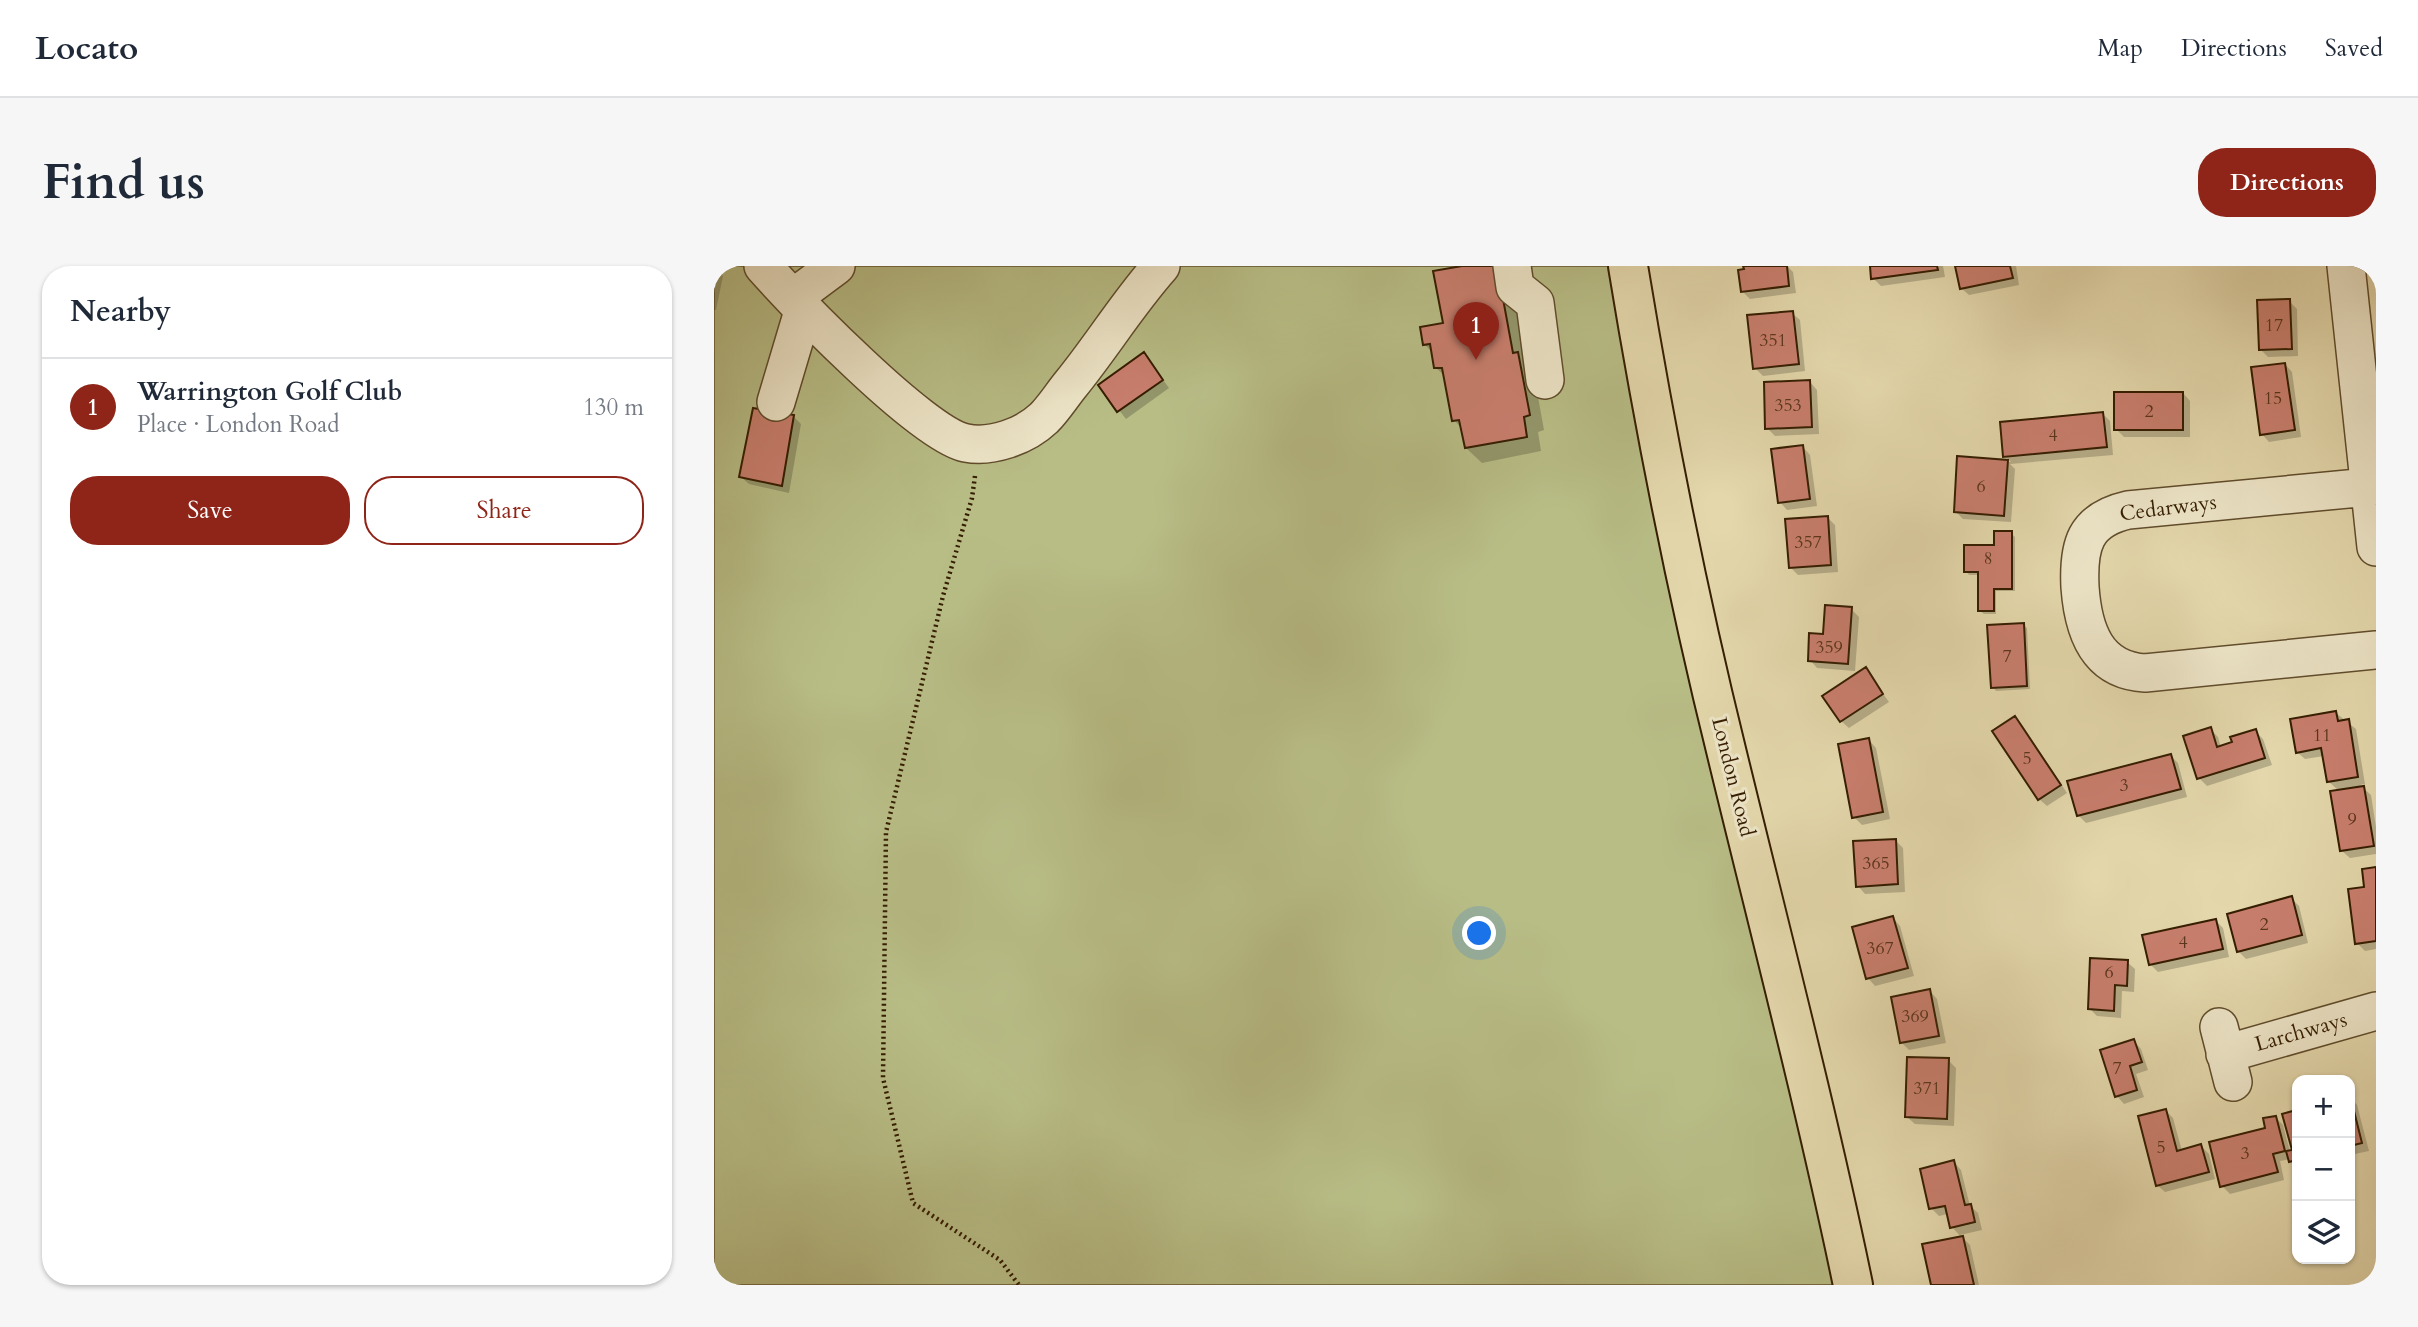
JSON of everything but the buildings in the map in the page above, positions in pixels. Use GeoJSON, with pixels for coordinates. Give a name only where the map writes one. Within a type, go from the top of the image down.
{"type":"FeatureCollection","features":[{"type":"Feature","properties":{"kind":"highway","name":"London Road"},"geometry":{"type":"LineString","coordinates":[[1628,266],[1648,386],[1687,580],[1811,1093],[1853,1285]]}},
{"type":"Feature","properties":{"kind":"street"},"geometry":{"type":"LineString","coordinates":[[763,266],[883,384],[940,432],[965,443],[980,444],[995,444],[1025,431],[1044,418],[1161,266]]}},
{"type":"Feature","properties":{"kind":"street"},"geometry":{"type":"LineString","coordinates":[[776,402],[798,303],[836,266]]}},
{"type":"Feature","properties":{"kind":"street"},"geometry":{"type":"LineString","coordinates":[[1512,266],[1515,286],[1535,303],[1545,380]]}},
{"type":"Feature","properties":{"kind":"street"},"geometry":{"type":"LineString","coordinates":[[2346,266],[2376,547]]}},
{"type":"Feature","properties":{"kind":"street","name":"Cedarways"},"geometry":{"type":"LineString","coordinates":[[2369,488],[2128,510],[2112,514],[2089,532],[2082,546],[2079,562],[2082,609],[2086,626],[2105,658],[2116,667],[2129,672],[2158,672],[2376,650]]}},
{"type":"Feature","properties":{"kind":"street","name":"Larchways"},"geometry":{"type":"LineString","coordinates":[[2226,1054],[2376,1011]]}},
{"type":"Feature","properties":{"kind":"path"},"geometry":{"type":"LineString","coordinates":[[980,444],[972,498],[943,596],[886,832],[883,1078],[913,1203],[1000,1260],[1019,1285]]}},
{"type":"Feature","properties":{"kind":"green space"},"geometry":{"type":"Polygon","coordinates":[[[714,266],[1625,266],[1853,1285],[714,1285],[714,266]]]}},
{"type":"Feature","properties":{"kind":"place","name":"Warrington Golf Club"},"geometry":{"type":"Point","coordinates":[1476,360]}}]}
